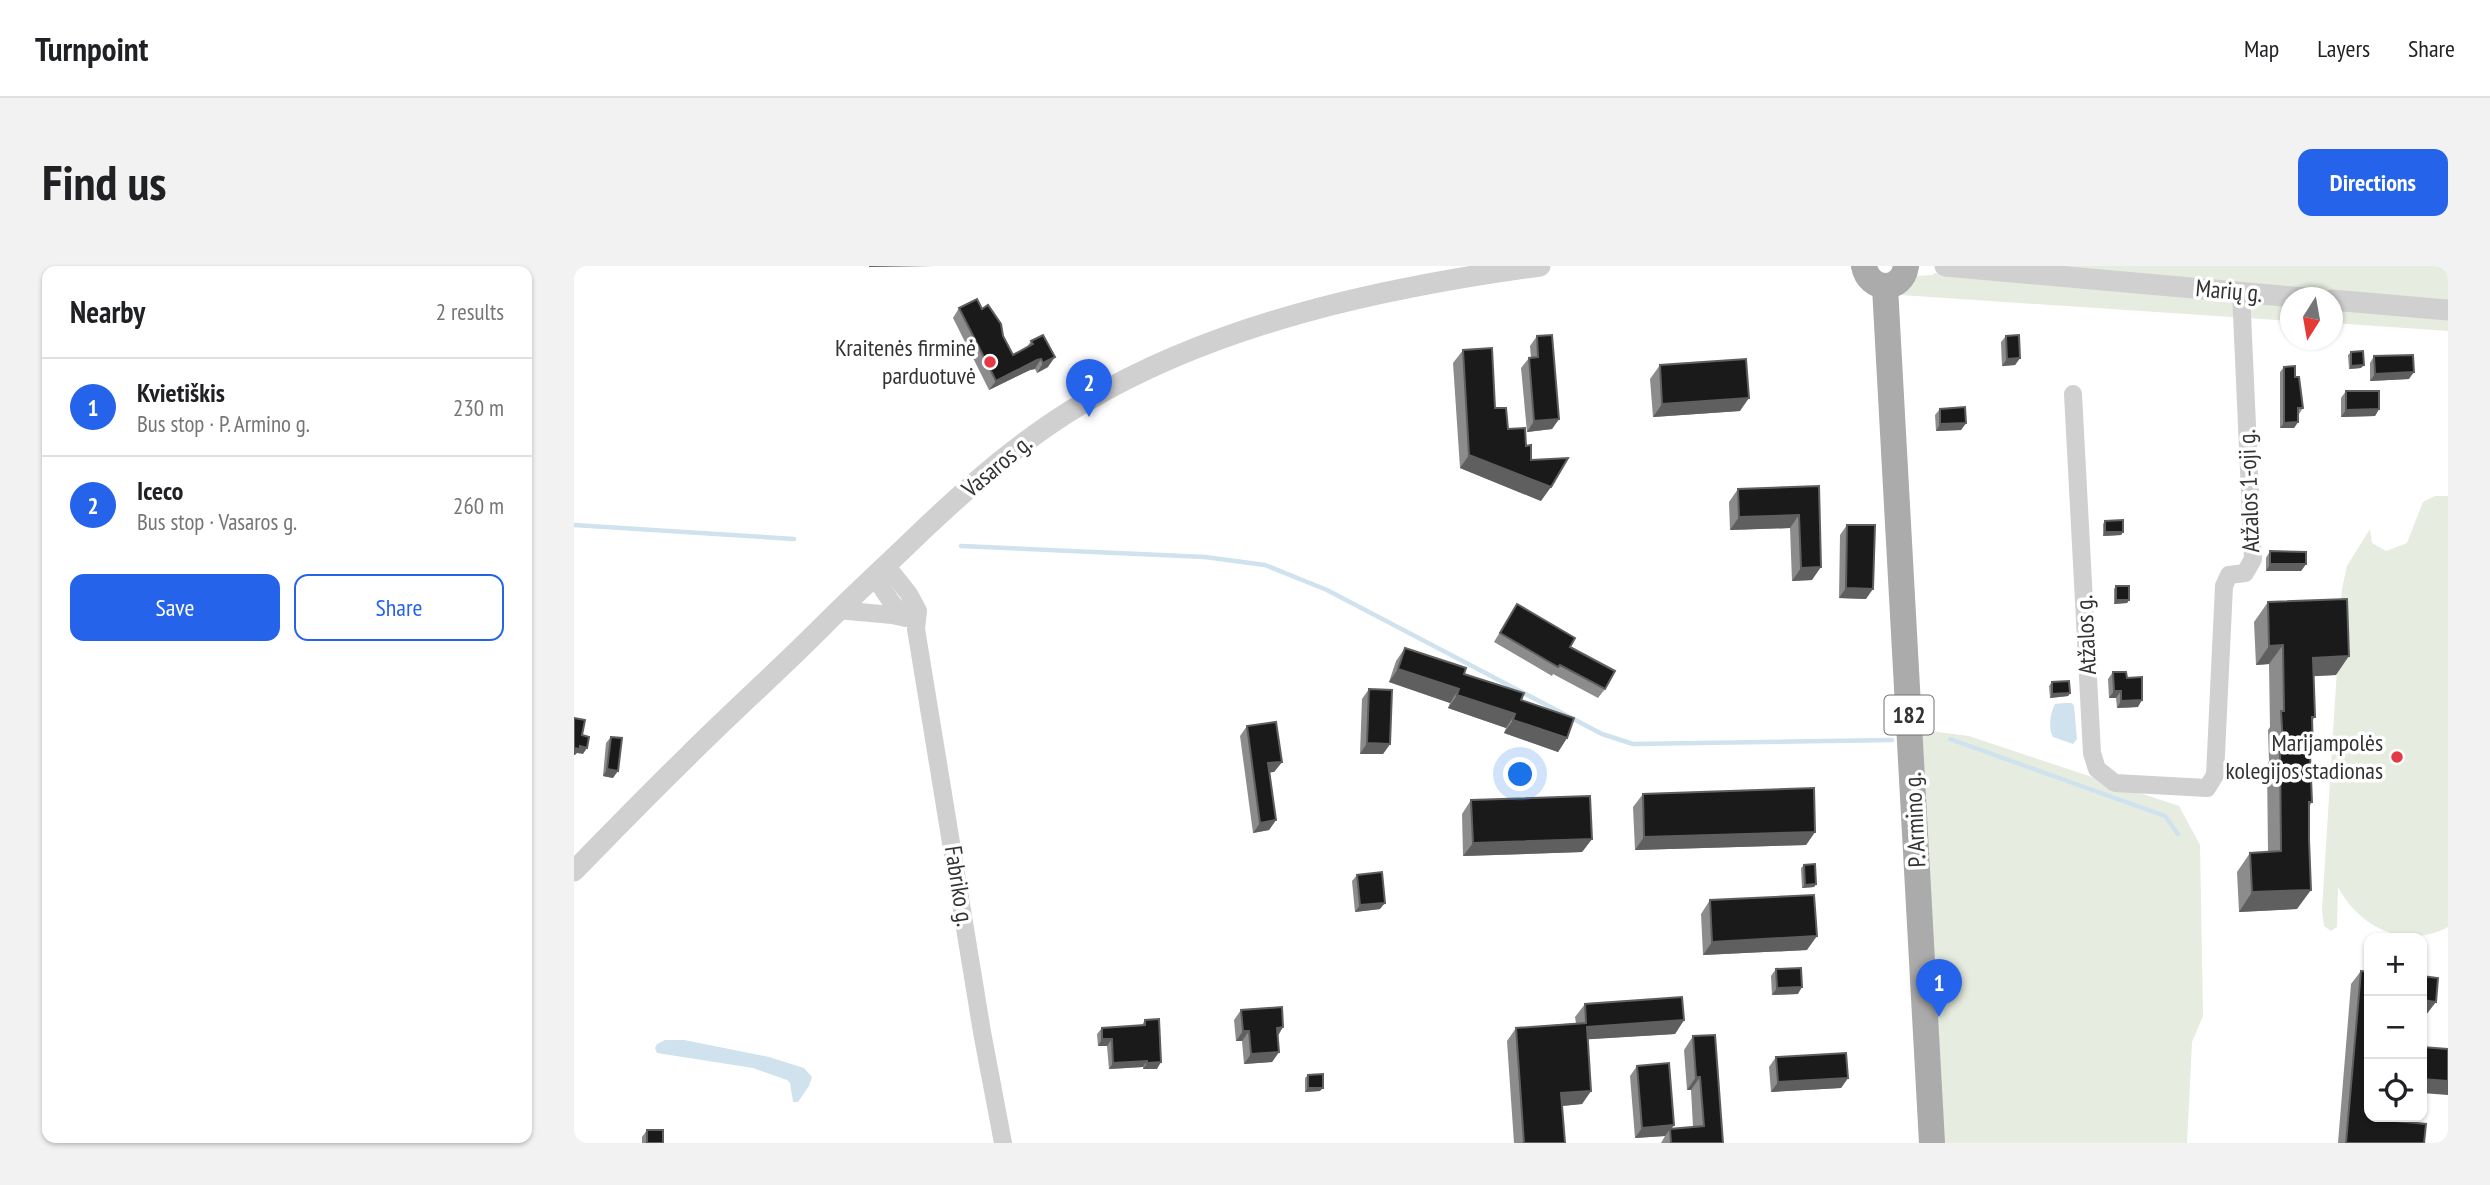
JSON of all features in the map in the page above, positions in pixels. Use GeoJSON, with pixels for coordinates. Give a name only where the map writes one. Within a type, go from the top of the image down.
{"type":"FeatureCollection","features":[{"type":"Feature","properties":{"kind":"main road"},"geometry":{"type":"LineString","coordinates":[[1864,266],[1871,281],[1885,286],[1898,282],[1903,277],[1906,266]]}},
{"type":"Feature","properties":{"kind":"main road","name":"P. Armino g."},"geometry":{"type":"LineString","coordinates":[[1885,286],[1932,1143]]}},
{"type":"Feature","properties":{"kind":"street","name":"Vasaros g."},"geometry":{"type":"LineString","coordinates":[[574,871],[838,610],[990,468],[1024,441],[1087,400],[1143,372],[1213,343],[1327,306],[1438,281],[1539,266]]}},
{"type":"Feature","properties":{"kind":"street","name":"Marių g."},"geometry":{"type":"LineString","coordinates":[[1945,266],[2280,296]]}},
{"type":"Feature","properties":{"kind":"street","name":"Atžalos 1-oji g."},"geometry":{"type":"LineString","coordinates":[[2199,788],[2207,788],[2215,775],[2224,586],[2229,575],[2245,573],[2253,559],[2241,292]]}},
{"type":"Feature","properties":{"kind":"street"},"geometry":{"type":"LineString","coordinates":[[2343,301],[2448,310]]}},
{"type":"Feature","properties":{"kind":"street","name":"Atžalos g."},"geometry":{"type":"LineString","coordinates":[[2073,394],[2092,753],[2097,769],[2115,783],[2199,788]]}},
{"type":"Feature","properties":{"kind":"street","name":"Fabriko g."},"geometry":{"type":"LineString","coordinates":[[880,571],[909,594],[918,611],[911,624],[1003,1143]]}},
{"type":"Feature","properties":{"kind":"street"},"geometry":{"type":"LineString","coordinates":[[838,610],[880,613],[911,624]]}},
{"type":"Feature","properties":{"kind":"shaded area"},"geometry":{"type":"Polygon","coordinates":[[[2037,266],[2448,266],[2448,301],[2343,292],[2343,287],[2281,287],[2037,266]]]}},
{"type":"Feature","properties":{"kind":"shaded area"},"geometry":{"type":"Polygon","coordinates":[[[1933,275],[2280,303],[2280,320],[1901,295],[1905,284],[1915,276],[1933,275]]]}},
{"type":"Feature","properties":{"kind":"shaded area"},"geometry":{"type":"Polygon","coordinates":[[[2343,308],[2448,317],[2448,331],[2343,324],[2343,308]]]}},
{"type":"Feature","properties":{"kind":"shaded area","name":"Marijampolės kolegijos stadionas"},"geometry":{"type":"Polygon","coordinates":[[[2435,496],[2448,496],[2448,927],[2427,935],[2385,931],[2358,914],[2338,887],[2337,927],[2331,931],[2324,926],[2322,910],[2342,589],[2347,566],[2370,529],[2372,543],[2386,551],[2407,543],[2423,502],[2435,496]]]}},
{"type":"Feature","properties":{"kind":"shaded area"},"geometry":{"type":"Polygon","coordinates":[[[1922,730],[1969,736],[2179,806],[2200,845],[2203,1016],[2192,1042],[2187,1143],[1944,1143],[1922,730]]]}},
{"type":"Feature","properties":{"kind":"water"},"geometry":{"type":"Polygon","coordinates":[[[2072,703],[2077,739],[2073,744],[2053,737],[2050,730],[2055,704],[2072,703]]]}},
{"type":"Feature","properties":{"kind":"water"},"geometry":{"type":"Polygon","coordinates":[[[665,1040],[684,1040],[769,1057],[804,1068],[812,1077],[798,1102],[793,1102],[790,1083],[787,1080],[753,1068],[657,1053],[657,1044],[665,1040]]]}},
{"type":"Feature","properties":{"kind":"building"},"geometry":{"type":"Polygon","coordinates":[[[977,299],[982,309],[988,305],[1001,324],[1003,336],[1013,355],[1043,335],[1055,357],[1043,363],[1041,359],[1037,360],[996,381],[959,308],[977,299]]]}},
{"type":"Feature","properties":{"kind":"building"},"geometry":{"type":"Polygon","coordinates":[[[1552,335],[1559,419],[1534,421],[1529,358],[1538,357],[1537,336],[1552,335]]]}},
{"type":"Feature","properties":{"kind":"building"},"geometry":{"type":"Polygon","coordinates":[[[2019,335],[2020,358],[2007,359],[2006,336],[2019,335]]]}},
{"type":"Feature","properties":{"kind":"building"},"geometry":{"type":"Polygon","coordinates":[[[1492,348],[1495,408],[1506,408],[1508,429],[1525,428],[1526,446],[1531,445],[1531,460],[1568,458],[1551,487],[1469,455],[1463,350],[1492,348]]]}},
{"type":"Feature","properties":{"kind":"building"},"geometry":{"type":"Polygon","coordinates":[[[2363,351],[2364,365],[2351,366],[2351,352],[2363,351]]]}},
{"type":"Feature","properties":{"kind":"building"},"geometry":{"type":"Polygon","coordinates":[[[2413,355],[2414,372],[2375,374],[2374,356],[2413,355]]]}},
{"type":"Feature","properties":{"kind":"building"},"geometry":{"type":"Polygon","coordinates":[[[1746,359],[1749,398],[1662,404],[1660,365],[1746,359]]]}},
{"type":"Feature","properties":{"kind":"building"},"geometry":{"type":"Polygon","coordinates":[[[2295,366],[2303,408],[2298,408],[2298,422],[2284,423],[2284,367],[2295,366]]]}},
{"type":"Feature","properties":{"kind":"building"},"geometry":{"type":"Polygon","coordinates":[[[2346,391],[2379,391],[2379,409],[2346,410],[2346,391]]]}},
{"type":"Feature","properties":{"kind":"building"},"geometry":{"type":"Polygon","coordinates":[[[1965,407],[1966,423],[1940,424],[1940,409],[1965,407]]]}},
{"type":"Feature","properties":{"kind":"building"},"geometry":{"type":"Polygon","coordinates":[[[1819,486],[1821,567],[1801,568],[1799,515],[1739,517],[1738,489],[1819,486]]]}},
{"type":"Feature","properties":{"kind":"building"},"geometry":{"type":"Polygon","coordinates":[[[2123,520],[2123,532],[2105,532],[2105,521],[2123,520]]]}},
{"type":"Feature","properties":{"kind":"building"},"geometry":{"type":"Polygon","coordinates":[[[1847,525],[1875,525],[1873,589],[1846,588],[1847,525]]]}},
{"type":"Feature","properties":{"kind":"building"},"geometry":{"type":"Polygon","coordinates":[[[2270,551],[2306,552],[2306,564],[2270,564],[2270,551]]]}},
{"type":"Feature","properties":{"kind":"building"},"geometry":{"type":"Polygon","coordinates":[[[2116,586],[2129,586],[2129,600],[2116,600],[2116,586]]]}},
{"type":"Feature","properties":{"kind":"building"},"geometry":{"type":"Polygon","coordinates":[[[2347,599],[2349,656],[2313,658],[2315,717],[2312,717],[2313,754],[2310,754],[2312,802],[2309,802],[2311,890],[2252,892],[2250,853],[2281,851],[2283,645],[2269,646],[2268,602],[2347,599]]]}},
{"type":"Feature","properties":{"kind":"building"},"geometry":{"type":"Polygon","coordinates":[[[1517,604],[1575,638],[1570,647],[1615,671],[1605,689],[1560,665],[1558,667],[1500,633],[1517,604]]]}},
{"type":"Feature","properties":{"kind":"building"},"geometry":{"type":"Polygon","coordinates":[[[1405,648],[1466,668],[1464,674],[1524,693],[1521,700],[1574,718],[1567,738],[1513,720],[1515,714],[1457,695],[1459,689],[1398,669],[1405,648]]]}},
{"type":"Feature","properties":{"kind":"building"},"geometry":{"type":"Polygon","coordinates":[[[2113,672],[2126,672],[2127,678],[2142,677],[2142,700],[2121,701],[2121,691],[2114,691],[2113,672]]]}},
{"type":"Feature","properties":{"kind":"building"},"geometry":{"type":"Polygon","coordinates":[[[2069,681],[2070,693],[2052,694],[2052,682],[2069,681]]]}},
{"type":"Feature","properties":{"kind":"building"},"geometry":{"type":"Polygon","coordinates":[[[1369,689],[1392,690],[1390,744],[1367,743],[1369,689]]]}},
{"type":"Feature","properties":{"kind":"building"},"geometry":{"type":"Polygon","coordinates":[[[574,718],[585,720],[582,735],[589,737],[587,748],[574,748],[574,718]]]}},
{"type":"Feature","properties":{"kind":"building"},"geometry":{"type":"Polygon","coordinates":[[[1276,722],[1282,762],[1268,763],[1276,820],[1260,823],[1247,726],[1276,722]]]}},
{"type":"Feature","properties":{"kind":"building"},"geometry":{"type":"Polygon","coordinates":[[[611,737],[622,738],[618,771],[607,769],[611,737]]]}},
{"type":"Feature","properties":{"kind":"building"},"geometry":{"type":"Polygon","coordinates":[[[1814,788],[1815,832],[1644,837],[1643,794],[1814,788]]]}},
{"type":"Feature","properties":{"kind":"building"},"geometry":{"type":"Polygon","coordinates":[[[1590,796],[1592,839],[1473,843],[1471,800],[1590,796]]]}},
{"type":"Feature","properties":{"kind":"building"},"geometry":{"type":"Polygon","coordinates":[[[1815,864],[1816,884],[1805,885],[1804,865],[1815,864]]]}},
{"type":"Feature","properties":{"kind":"building"},"geometry":{"type":"Polygon","coordinates":[[[1382,872],[1385,903],[1360,905],[1357,875],[1382,872]]]}},
{"type":"Feature","properties":{"kind":"building"},"geometry":{"type":"Polygon","coordinates":[[[1814,895],[1817,936],[1712,942],[1710,900],[1814,895]]]}},
{"type":"Feature","properties":{"kind":"building"},"geometry":{"type":"Polygon","coordinates":[[[1801,968],[1802,987],[1777,988],[1776,969],[1801,968]]]}},
{"type":"Feature","properties":{"kind":"building"},"geometry":{"type":"Polygon","coordinates":[[[2361,971],[2364,971],[2364,1122],[2426,1124],[2424,1143],[2346,1143],[2361,971]]]}},
{"type":"Feature","properties":{"kind":"building"},"geometry":{"type":"Polygon","coordinates":[[[2427,977],[2438,978],[2436,1002],[2427,1001],[2427,977]]]}},
{"type":"Feature","properties":{"kind":"building"},"geometry":{"type":"Polygon","coordinates":[[[1682,997],[1684,1020],[1587,1027],[1591,1091],[1561,1093],[1565,1143],[1524,1143],[1516,1028],[1586,1023],[1585,1004],[1682,997]]]}},
{"type":"Feature","properties":{"kind":"building"},"geometry":{"type":"Polygon","coordinates":[[[1282,1007],[1283,1027],[1277,1028],[1279,1052],[1251,1054],[1249,1031],[1243,1031],[1241,1010],[1282,1007]]]}},
{"type":"Feature","properties":{"kind":"building"},"geometry":{"type":"Polygon","coordinates":[[[1159,1019],[1161,1062],[1113,1063],[1112,1039],[1102,1039],[1102,1028],[1145,1025],[1145,1020],[1159,1019]]]}},
{"type":"Feature","properties":{"kind":"building"},"geometry":{"type":"Polygon","coordinates":[[[1715,1035],[1723,1143],[1671,1143],[1670,1129],[1704,1126],[1693,1036],[1715,1035]]]}},
{"type":"Feature","properties":{"kind":"building"},"geometry":{"type":"Polygon","coordinates":[[[2427,1047],[2448,1049],[2448,1081],[2427,1079],[2427,1047]]]}},
{"type":"Feature","properties":{"kind":"building"},"geometry":{"type":"Polygon","coordinates":[[[1846,1053],[1848,1078],[1778,1082],[1776,1057],[1846,1053]]]}},
{"type":"Feature","properties":{"kind":"building"},"geometry":{"type":"Polygon","coordinates":[[[1669,1063],[1674,1125],[1642,1128],[1637,1066],[1669,1063]]]}},
{"type":"Feature","properties":{"kind":"building"},"geometry":{"type":"Polygon","coordinates":[[[1323,1074],[1323,1088],[1308,1088],[1308,1075],[1323,1074]]]}},
{"type":"Feature","properties":{"kind":"building"},"geometry":{"type":"Polygon","coordinates":[[[647,1130],[663,1130],[663,1143],[647,1143],[647,1130]]]}},
{"type":"Feature","properties":{"kind":"waterway"},"geometry":{"type":"LineString","coordinates":[[574,525],[794,539]]}},
{"type":"Feature","properties":{"kind":"waterway"},"geometry":{"type":"LineString","coordinates":[[961,546],[1205,557],[1265,565],[1327,590],[1602,734],[1633,744],[1892,740]]}},
{"type":"Feature","properties":{"kind":"waterway"},"geometry":{"type":"LineString","coordinates":[[1950,739],[2165,816],[2178,834]]}},
{"type":"Feature","properties":{"kind":"place","name":"Kraitenės firminė parduotuvė"},"geometry":{"type":"Point","coordinates":[990,362]}},
{"type":"Feature","properties":{"kind":"place","name":"Iceco"},"geometry":{"type":"Point","coordinates":[1089,417]}},
{"type":"Feature","properties":{"kind":"place","name":"Marijampolės kolegijos stadionas"},"geometry":{"type":"Point","coordinates":[2397,757]}},
{"type":"Feature","properties":{"kind":"place","name":"Kvietiškis"},"geometry":{"type":"Point","coordinates":[1939,1017]}}]}
